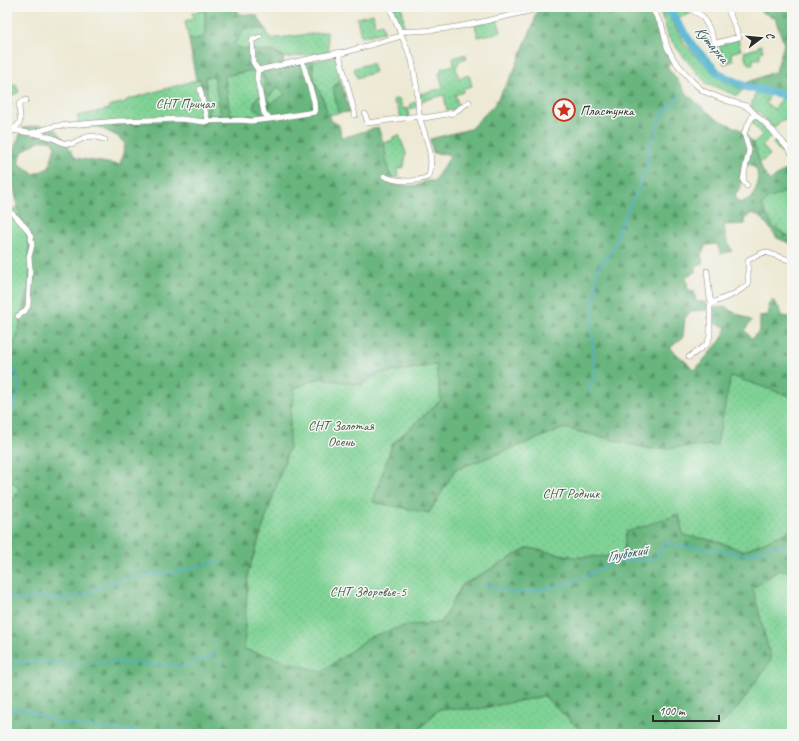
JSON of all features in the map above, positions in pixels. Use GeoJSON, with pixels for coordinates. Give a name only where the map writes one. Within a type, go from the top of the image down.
{"type":"FeatureCollection","features":[{"type":"Feature","properties":{"kind":"street"},"geometry":{"type":"LineString","coordinates":[[384,176],[395,180],[426,178],[429,176],[432,168],[431,156],[419,116],[417,89],[412,60],[399,31],[391,7]]}},
{"type":"Feature","properties":{"kind":"street"},"geometry":{"type":"LineString","coordinates":[[651,7],[662,26],[668,47],[674,60],[692,80],[703,91],[725,100],[746,106],[772,130],[792,153]]}},
{"type":"Feature","properties":{"kind":"street"},"geometry":{"type":"LineString","coordinates":[[687,7],[702,16],[709,28],[714,42],[716,43],[740,37],[727,7]]}},
{"type":"Feature","properties":{"kind":"street"},"geometry":{"type":"LineString","coordinates":[[399,31],[418,32],[453,28],[532,10]]}},
{"type":"Feature","properties":{"kind":"street"},"geometry":{"type":"LineString","coordinates":[[258,70],[341,52],[401,36]]}},
{"type":"Feature","properties":{"kind":"street"},"geometry":{"type":"LineString","coordinates":[[260,37],[252,40],[253,62],[258,70],[257,78],[264,113],[270,118]]}},
{"type":"Feature","properties":{"kind":"street"},"geometry":{"type":"LineString","coordinates":[[341,52],[339,56],[355,115]]}},
{"type":"Feature","properties":{"kind":"street"},"geometry":{"type":"LineString","coordinates":[[32,133],[56,126],[118,121],[181,118],[203,122],[241,120],[251,122],[315,112],[314,101],[302,60]]}},
{"type":"Feature","properties":{"kind":"street"},"geometry":{"type":"LineString","coordinates":[[200,89],[206,121]]}},
{"type":"Feature","properties":{"kind":"street"},"geometry":{"type":"LineString","coordinates":[[9,131],[20,124],[21,118],[19,104],[26,100]]}},
{"type":"Feature","properties":{"kind":"street"},"geometry":{"type":"LineString","coordinates":[[365,114],[368,123],[419,116],[424,118],[453,113],[469,102]]}},
{"type":"Feature","properties":{"kind":"street"},"geometry":{"type":"LineString","coordinates":[[747,186],[743,180],[749,150],[744,133],[753,112]]}},
{"type":"Feature","properties":{"kind":"street"},"geometry":{"type":"LineString","coordinates":[[9,131],[32,133],[53,138],[63,143],[71,144],[86,137],[94,136],[105,140]]}},
{"type":"Feature","properties":{"kind":"street"},"geometry":{"type":"LineString","coordinates":[[7,209],[27,229],[31,236],[32,244],[29,257],[30,269],[28,306],[25,311],[18,316]]}},
{"type":"Feature","properties":{"kind":"street"},"geometry":{"type":"LineString","coordinates":[[689,357],[707,344],[710,336],[710,306],[748,285],[748,260],[760,254],[769,253],[792,260]]}},
{"type":"Feature","properties":{"kind":"street"},"geometry":{"type":"LineString","coordinates":[[707,271],[710,299],[712,302],[715,302]]}},
{"type":"Feature","properties":{"kind":"green space"},"geometry":{"type":"Polygon","coordinates":[[[210,7],[236,7],[240,14],[256,15],[266,29],[245,28],[234,45],[238,48],[273,52],[282,55],[284,64],[313,61],[314,81],[322,96],[330,120],[339,125],[342,138],[378,127],[385,148],[388,170],[396,185],[416,186],[426,181],[434,181],[450,157],[447,154],[433,153],[430,139],[470,129],[494,105],[513,73],[534,22],[538,7],[636,7],[641,13],[649,12],[673,62],[667,66],[689,96],[715,118],[741,130],[753,143],[763,172],[770,181],[785,170],[792,178],[792,189],[768,199],[762,205],[773,227],[792,238],[792,244],[777,238],[763,219],[752,213],[744,219],[745,224],[724,225],[726,239],[732,251],[721,254],[717,244],[706,245],[701,255],[703,263],[695,267],[696,271],[686,277],[688,290],[694,291],[696,302],[706,302],[709,310],[693,311],[685,317],[683,337],[670,348],[695,370],[721,340],[727,327],[713,323],[712,308],[726,307],[732,312],[751,321],[745,330],[751,339],[760,330],[760,316],[769,315],[768,305],[773,300],[781,311],[781,316],[791,317],[792,315],[792,397],[731,376],[717,445],[650,449],[565,428],[455,470],[429,513],[373,502],[392,445],[441,400],[436,365],[379,374],[361,385],[320,378],[295,388],[291,410],[289,447],[248,573],[244,649],[322,672],[370,637],[407,625],[441,623],[462,585],[528,548],[575,557],[623,556],[626,532],[679,514],[683,535],[716,541],[743,551],[788,532],[792,525],[792,571],[779,570],[753,588],[771,660],[737,709],[711,734],[585,734],[544,696],[479,709],[439,709],[415,734],[7,734],[7,569],[9,568],[7,558],[7,511],[19,490],[17,486],[7,479],[8,355],[17,337],[30,282],[29,241],[18,208],[8,158],[23,128],[39,125],[57,130],[76,158],[120,165],[125,144],[117,136],[97,126],[179,121],[208,122],[200,79],[196,80],[189,40],[205,37],[205,9],[210,7]],[[249,71],[225,76],[230,114],[262,117],[259,110],[253,108],[256,98],[264,94],[265,79],[262,74],[249,71]],[[205,77],[210,116],[221,115],[214,77],[205,77]],[[278,87],[267,99],[272,103],[285,94],[278,87]],[[51,140],[39,141],[23,151],[18,163],[34,174],[49,168],[55,146],[51,140]],[[750,164],[741,168],[741,187],[735,196],[739,203],[752,198],[758,183],[757,170],[750,164]]]}},
{"type":"Feature","properties":{"kind":"green space"},"geometry":{"type":"Polygon","coordinates":[[[393,7],[402,7],[405,30],[400,30],[393,7]]]}},
{"type":"Feature","properties":{"kind":"green space"},"geometry":{"type":"Polygon","coordinates":[[[656,7],[664,7],[668,14],[663,19],[656,7]]]}},
{"type":"Feature","properties":{"kind":"green space"},"geometry":{"type":"Polygon","coordinates":[[[670,7],[684,7],[691,13],[677,19],[670,7]]]}},
{"type":"Feature","properties":{"kind":"green space"},"geometry":{"type":"Polygon","coordinates":[[[758,7],[792,7],[792,103],[777,95],[774,90],[749,86],[746,83],[776,71],[784,44],[775,18],[760,11],[758,7]]]}},
{"type":"Feature","properties":{"kind":"green space"},"geometry":{"type":"Polygon","coordinates":[[[205,9],[205,37],[189,40],[185,21],[194,18],[192,13],[205,9]]]}},
{"type":"Feature","properties":{"kind":"green space"},"geometry":{"type":"Polygon","coordinates":[[[373,14],[375,25],[382,23],[384,32],[361,37],[357,18],[373,14]]]}},
{"type":"Feature","properties":{"kind":"green space"},"geometry":{"type":"Polygon","coordinates":[[[668,14],[685,45],[721,79],[743,90],[737,96],[706,83],[687,61],[669,38],[663,19],[668,14]]]}},
{"type":"Feature","properties":{"kind":"green space"},"geometry":{"type":"Polygon","coordinates":[[[497,19],[501,32],[478,37],[475,25],[497,19]]]}},
{"type":"Feature","properties":{"kind":"green space"},"geometry":{"type":"Polygon","coordinates":[[[245,28],[266,29],[269,39],[327,32],[329,52],[283,58],[282,55],[273,52],[238,48],[233,45],[245,28]]]}},
{"type":"Feature","properties":{"kind":"green space"},"geometry":{"type":"Polygon","coordinates":[[[738,39],[741,50],[731,53],[733,61],[724,64],[719,45],[738,39]]]}},
{"type":"Feature","properties":{"kind":"green space"},"geometry":{"type":"Polygon","coordinates":[[[761,45],[763,51],[760,54],[760,59],[753,59],[753,65],[748,64],[744,52],[758,48],[758,46],[761,45]]]}},
{"type":"Feature","properties":{"kind":"green space"},"geometry":{"type":"Polygon","coordinates":[[[465,54],[467,58],[460,60],[456,68],[459,78],[469,75],[472,86],[464,88],[463,92],[455,95],[459,107],[447,111],[444,95],[421,101],[420,94],[443,88],[439,73],[442,72],[441,68],[454,65],[453,58],[465,54]]]}},
{"type":"Feature","properties":{"kind":"green space"},"geometry":{"type":"Polygon","coordinates":[[[335,57],[340,79],[333,88],[338,113],[328,115],[322,96],[314,81],[313,61],[335,57]]]}},
{"type":"Feature","properties":{"kind":"green space"},"geometry":{"type":"Polygon","coordinates":[[[372,63],[375,72],[357,78],[354,68],[372,63]]]}},
{"type":"Feature","properties":{"kind":"green space"},"geometry":{"type":"Polygon","coordinates":[[[249,71],[262,74],[264,79],[264,92],[253,108],[259,110],[262,117],[229,114],[225,76],[249,71]]]}},
{"type":"Feature","properties":{"kind":"green space"},"geometry":{"type":"Polygon","coordinates":[[[205,76],[214,76],[221,115],[210,116],[205,76]]]}},
{"type":"Feature","properties":{"kind":"green space","name":"СНТ Причал"},"geometry":{"type":"Polygon","coordinates":[[[200,79],[208,122],[179,121],[80,128],[77,116],[109,109],[108,106],[126,102],[126,100],[200,79]]]}},
{"type":"Feature","properties":{"kind":"green space"},"geometry":{"type":"Polygon","coordinates":[[[340,79],[350,112],[338,113],[333,88],[340,79]]]}},
{"type":"Feature","properties":{"kind":"green space"},"geometry":{"type":"Polygon","coordinates":[[[16,84],[19,92],[9,97],[12,104],[7,105],[7,86],[16,84]]]}},
{"type":"Feature","properties":{"kind":"green space"},"geometry":{"type":"Polygon","coordinates":[[[278,87],[285,94],[272,103],[267,99],[278,87]]]}},
{"type":"Feature","properties":{"kind":"green space"},"geometry":{"type":"Polygon","coordinates":[[[756,92],[770,94],[766,104],[775,109],[781,97],[792,103],[792,129],[784,119],[773,128],[759,113],[750,108],[756,92]]]}},
{"type":"Feature","properties":{"kind":"green space"},"geometry":{"type":"Polygon","coordinates":[[[399,98],[403,109],[411,107],[410,104],[416,102],[417,107],[408,110],[409,117],[401,118],[393,100],[399,98]]]}},
{"type":"Feature","properties":{"kind":"green space"},"geometry":{"type":"Polygon","coordinates":[[[755,116],[774,134],[762,145],[770,155],[760,163],[753,143],[762,135],[752,123],[755,116]]]}},
{"type":"Feature","properties":{"kind":"green space"},"geometry":{"type":"Polygon","coordinates":[[[399,135],[406,153],[404,167],[397,169],[399,178],[392,177],[388,170],[384,143],[393,140],[393,137],[399,135]]]}},
{"type":"Feature","properties":{"kind":"green space"},"geometry":{"type":"Polygon","coordinates":[[[778,139],[788,150],[783,155],[773,143],[778,139]]]}},
{"type":"Feature","properties":{"kind":"green space"},"geometry":{"type":"Polygon","coordinates":[[[790,153],[792,155],[792,163],[789,166],[783,158],[790,153]]]}},
{"type":"Feature","properties":{"kind":"green space"},"geometry":{"type":"Polygon","coordinates":[[[792,189],[792,238],[773,227],[762,205],[768,199],[792,189]]]}},
{"type":"Feature","properties":{"kind":"green space"},"geometry":{"type":"Polygon","coordinates":[[[18,208],[29,241],[30,282],[17,337],[8,355],[7,384],[7,210],[18,208]]]}},
{"type":"Feature","properties":{"kind":"green space"},"geometry":{"type":"Polygon","coordinates":[[[436,365],[441,400],[392,444],[373,502],[429,513],[455,470],[565,428],[650,449],[731,376],[792,397],[792,525],[788,532],[743,551],[716,541],[683,535],[679,514],[623,556],[575,557],[528,548],[462,585],[441,623],[407,625],[370,637],[322,672],[243,649],[248,573],[289,447],[291,410],[295,388],[320,378],[361,385],[379,374],[436,365]]]}},
{"type":"Feature","properties":{"kind":"green space"},"geometry":{"type":"Polygon","coordinates":[[[7,479],[17,486],[19,490],[7,511],[7,479]]]}},
{"type":"Feature","properties":{"kind":"green space"},"geometry":{"type":"Polygon","coordinates":[[[779,570],[792,571],[792,734],[711,734],[737,709],[771,660],[752,588],[779,570]]]}},
{"type":"Feature","properties":{"kind":"green space"},"geometry":{"type":"Polygon","coordinates":[[[544,696],[585,734],[415,734],[439,709],[479,709],[544,696]]]}},
{"type":"Feature","properties":{"kind":"sand"},"geometry":{"type":"Polygon","coordinates":[[[664,7],[670,7],[694,46],[722,73],[746,83],[749,86],[774,90],[777,95],[743,90],[721,79],[685,45],[664,7]]]}},
{"type":"Feature","properties":{"kind":"waterway","name":"Кутарка"},"geometry":{"type":"LineString","coordinates":[[667,7],[693,46],[720,75],[749,88],[781,94],[792,99]]}},
{"type":"Feature","properties":{"kind":"waterway"},"geometry":{"type":"LineString","coordinates":[[587,392],[595,374],[592,326],[598,268],[614,248],[621,222],[638,190],[647,165],[649,144],[657,130],[660,118],[676,101],[681,93]]}},
{"type":"Feature","properties":{"kind":"waterway"},"geometry":{"type":"LineString","coordinates":[[7,358],[12,364],[17,375],[18,392],[9,422],[7,447]]}},
{"type":"Feature","properties":{"kind":"waterway","name":"Глубокий"},"geometry":{"type":"LineString","coordinates":[[484,584],[512,593],[534,591],[572,583],[609,564],[627,560],[655,559],[665,543],[747,555],[775,545],[792,546]]}},
{"type":"Feature","properties":{"kind":"waterway"},"geometry":{"type":"LineString","coordinates":[[7,595],[13,599],[29,600],[39,596],[59,599],[86,595],[103,585],[132,577],[171,573],[222,561]]}},
{"type":"Feature","properties":{"kind":"waterway"},"geometry":{"type":"LineString","coordinates":[[7,662],[40,661],[73,665],[113,662],[183,666],[216,654]]}},
{"type":"Feature","properties":{"kind":"waterway"},"geometry":{"type":"LineString","coordinates":[[7,708],[23,709],[59,723],[139,732],[174,730]]}},
{"type":"Feature","properties":{"kind":"place","name":"Пластунка"},"geometry":{"type":"Point","coordinates":[564,110]}},
{"type":"Feature","properties":{"kind":"park label","name":"СНТ Золотая Осень"},"geometry":{"type":"Point","coordinates":[341,434]}},
{"type":"Feature","properties":{"kind":"park label","name":"СНТ Родник"},"geometry":{"type":"Point","coordinates":[571,493]}},
{"type":"Feature","properties":{"kind":"park label","name":"СНТ Здоровье-5"},"geometry":{"type":"Point","coordinates":[368,591]}}]}
